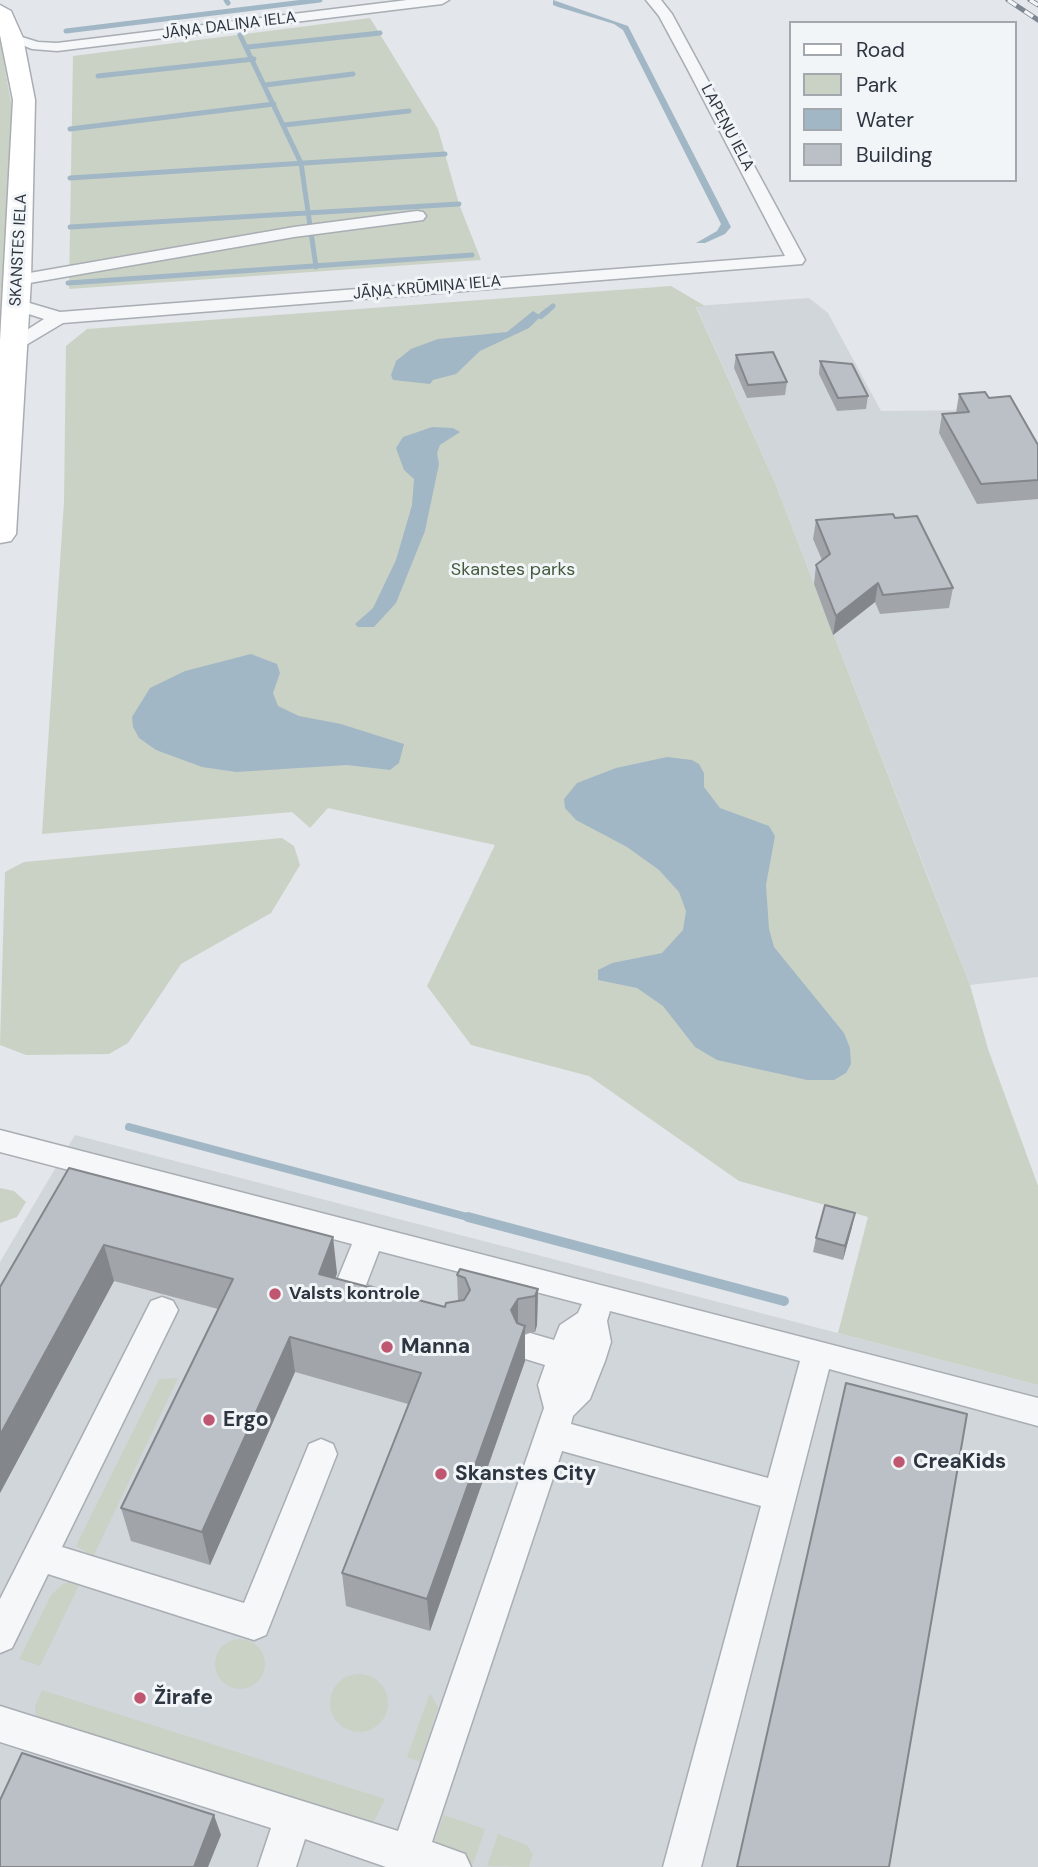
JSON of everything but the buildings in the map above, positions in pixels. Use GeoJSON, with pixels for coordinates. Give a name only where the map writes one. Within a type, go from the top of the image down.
{"type":"FeatureCollection","features":[{"type":"Feature","properties":{"kind":"main road","name":"SKANSTES IELA"},"geometry":{"type":"LineString","coordinates":[[0,10],[12,38],[20,70],[24,139],[14,344],[1,528]]}},
{"type":"Feature","properties":{"kind":"street","name":"JĀŅA DALIŅA IELA"},"geometry":{"type":"LineString","coordinates":[[12,38],[33,45],[57,47],[390,3],[442,0]]}},
{"type":"Feature","properties":{"kind":"street","name":"LAPEŅU IELA"},"geometry":{"type":"LineString","coordinates":[[653,0],[665,14],[695,68],[796,260]]}},
{"type":"Feature","properties":{"kind":"street","name":"JĀŅA DALIŅA IELA"},"geometry":{"type":"LineString","coordinates":[[20,70],[33,58],[57,47]]}},
{"type":"Feature","properties":{"kind":"street"},"geometry":{"type":"LineString","coordinates":[[17,292],[294,232],[417,216]]}},
{"type":"Feature","properties":{"kind":"street","name":"JĀŅA KRŪMIŅA IELA"},"geometry":{"type":"LineString","coordinates":[[14,344],[59,318],[796,260]]}},
{"type":"Feature","properties":{"kind":"street","name":"JĀŅA KRŪMIŅA IELA"},"geometry":{"type":"LineString","coordinates":[[17,292],[59,318]]}},
{"type":"Feature","properties":{"kind":"street"},"geometry":{"type":"LineString","coordinates":[[0,1142],[370,1237],[595,1309],[818,1352],[1038,1412]]}},
{"type":"Feature","properties":{"kind":"street"},"geometry":{"type":"LineString","coordinates":[[370,1237],[347,1293],[400,1308]]}},
{"type":"Feature","properties":{"kind":"street"},"geometry":{"type":"LineString","coordinates":[[556,1421],[554,1384],[571,1335],[595,1309]]}},
{"type":"Feature","properties":{"kind":"street"},"geometry":{"type":"LineString","coordinates":[[408,1860],[556,1421],[579,1389],[590,1361],[595,1342],[595,1309]]}},
{"type":"Feature","properties":{"kind":"street"},"geometry":{"type":"LineString","coordinates":[[0,1636],[162,1310]]}},
{"type":"Feature","properties":{"kind":"street"},"geometry":{"type":"LineString","coordinates":[[530,1347],[564,1356]]}},
{"type":"Feature","properties":{"kind":"street"},"geometry":{"type":"LineString","coordinates":[[682,1867],[818,1352]]}},
{"type":"Feature","properties":{"kind":"street"},"geometry":{"type":"LineString","coordinates":[[556,1421],[780,1496]]}},
{"type":"Feature","properties":{"kind":"street"},"geometry":{"type":"LineString","coordinates":[[41,1556],[254,1623],[321,1454]]}},
{"type":"Feature","properties":{"kind":"street"},"geometry":{"type":"LineString","coordinates":[[0,1724],[294,1816],[408,1860],[452,1867]]}},
{"type":"Feature","properties":{"kind":"street"},"geometry":{"type":"LineString","coordinates":[[277,1867],[294,1816]]}},
{"type":"Feature","properties":{"kind":"shaded area"},"geometry":{"type":"Polygon","coordinates":[[[809,298],[828,313],[881,411],[982,410],[1038,499],[1038,977],[970,985],[775,483],[696,306],[809,298]]]}},
{"type":"Feature","properties":{"kind":"shaded area"},"geometry":{"type":"Polygon","coordinates":[[[75,1135],[1038,1385],[1038,1867],[0,1867],[0,1262],[75,1135]]]}},
{"type":"Feature","properties":{"kind":"green space"},"geometry":{"type":"Polygon","coordinates":[[[370,18],[438,129],[459,204],[481,260],[69,289],[73,56],[370,18]]]}},
{"type":"Feature","properties":{"kind":"green space"},"geometry":{"type":"Polygon","coordinates":[[[0,40],[13,114],[0,371],[0,40]]]}},
{"type":"Feature","properties":{"kind":"green space","name":"Skanstes parks"},"geometry":{"type":"Polygon","coordinates":[[[671,286],[705,306],[696,307],[775,483],[970,985],[988,1049],[1038,1186],[1038,1385],[838,1333],[868,1217],[739,1181],[589,1076],[471,1045],[427,986],[495,845],[328,808],[310,828],[292,812],[42,834],[64,502],[66,346],[87,329],[671,286]]]}},
{"type":"Feature","properties":{"kind":"green space"},"geometry":{"type":"Polygon","coordinates":[[[282,838],[294,846],[300,865],[271,913],[181,964],[128,1043],[109,1054],[26,1055],[0,1045],[5,872],[24,862],[282,838]]]}},
{"type":"Feature","properties":{"kind":"green space"},"geometry":{"type":"Polygon","coordinates":[[[0,1188],[14,1191],[26,1202],[17,1217],[0,1223],[0,1188]]]}},
{"type":"Feature","properties":{"kind":"green space"},"geometry":{"type":"Polygon","coordinates":[[[178,1378],[93,1557],[76,1546],[159,1379],[178,1378]]]}},
{"type":"Feature","properties":{"kind":"green space"},"geometry":{"type":"Polygon","coordinates":[[[81,1581],[40,1666],[19,1659],[51,1595],[63,1584],[81,1581]]]}},
{"type":"Feature","properties":{"kind":"green space"},"geometry":{"type":"Polygon","coordinates":[[[240,1639],[258,1646],[265,1664],[258,1682],[240,1689],[222,1682],[215,1664],[222,1646],[240,1639]]]}},
{"type":"Feature","properties":{"kind":"green space"},"geometry":{"type":"Polygon","coordinates":[[[359,1674],[375,1679],[383,1687],[388,1703],[383,1719],[375,1727],[359,1732],[343,1727],[335,1719],[330,1703],[335,1687],[343,1679],[359,1674]]]}},
{"type":"Feature","properties":{"kind":"green space"},"geometry":{"type":"Polygon","coordinates":[[[42,1690],[385,1799],[374,1821],[368,1824],[48,1724],[36,1717],[35,1707],[42,1690]]]}},
{"type":"Feature","properties":{"kind":"green space"},"geometry":{"type":"Polygon","coordinates":[[[430,1693],[438,1707],[420,1762],[407,1757],[430,1693]]]}},
{"type":"Feature","properties":{"kind":"green space"},"geometry":{"type":"Polygon","coordinates":[[[444,1815],[485,1829],[473,1864],[444,1854],[437,1848],[435,1839],[444,1815]]]}},
{"type":"Feature","properties":{"kind":"green space"},"geometry":{"type":"Polygon","coordinates":[[[498,1834],[527,1845],[533,1854],[529,1867],[487,1866],[498,1834]]]}},
{"type":"Feature","properties":{"kind":"water"},"geometry":{"type":"Polygon","coordinates":[[[553,0],[628,26],[731,227],[725,234],[705,243],[696,243],[717,231],[721,224],[623,30],[614,24],[553,5],[553,0]]]}},
{"type":"Feature","properties":{"kind":"water"},"geometry":{"type":"Polygon","coordinates":[[[533,311],[541,316],[529,328],[480,351],[456,374],[433,380],[430,384],[393,380],[391,375],[396,361],[411,349],[438,339],[507,332],[533,311]]]}},
{"type":"Feature","properties":{"kind":"water"},"geometry":{"type":"Polygon","coordinates":[[[432,427],[453,428],[460,432],[440,445],[437,453],[439,464],[425,531],[396,603],[374,627],[358,627],[355,624],[373,608],[396,560],[412,505],[414,479],[404,470],[396,448],[403,437],[432,427]]]}},
{"type":"Feature","properties":{"kind":"water"},"geometry":{"type":"Polygon","coordinates":[[[251,654],[277,664],[280,673],[273,693],[278,706],[299,716],[341,724],[404,744],[399,763],[390,770],[347,765],[236,772],[202,767],[156,750],[139,738],[133,727],[132,717],[150,688],[185,671],[251,654]]]}},
{"type":"Feature","properties":{"kind":"water"},"geometry":{"type":"Polygon","coordinates":[[[667,757],[692,760],[699,764],[704,773],[704,787],[720,808],[769,826],[775,836],[766,885],[769,929],[774,947],[844,1033],[850,1048],[851,1064],[846,1073],[834,1080],[807,1080],[717,1060],[695,1047],[663,1006],[637,988],[598,980],[598,970],[612,963],[662,953],[683,930],[686,911],[679,892],[659,870],[627,847],[576,820],[565,808],[564,799],[577,783],[616,768],[667,757]]]}},
{"type":"Feature","properties":{"kind":"waterway"},"geometry":{"type":"LineString","coordinates":[[66,31],[320,0]]}},
{"type":"Feature","properties":{"kind":"waterway"},"geometry":{"type":"LineString","coordinates":[[248,47],[380,33]]}},
{"type":"Feature","properties":{"kind":"waterway"},"geometry":{"type":"LineString","coordinates":[[240,35],[252,59]]}},
{"type":"Feature","properties":{"kind":"waterway"},"geometry":{"type":"LineString","coordinates":[[98,76],[252,59]]}},
{"type":"Feature","properties":{"kind":"waterway"},"geometry":{"type":"LineString","coordinates":[[252,59],[273,104]]}},
{"type":"Feature","properties":{"kind":"waterway"},"geometry":{"type":"LineString","coordinates":[[265,85],[353,74]]}},
{"type":"Feature","properties":{"kind":"waterway"},"geometry":{"type":"LineString","coordinates":[[70,129],[273,104]]}},
{"type":"Feature","properties":{"kind":"waterway"},"geometry":{"type":"LineString","coordinates":[[273,104],[301,163]]}},
{"type":"Feature","properties":{"kind":"waterway"},"geometry":{"type":"LineString","coordinates":[[284,125],[409,111]]}},
{"type":"Feature","properties":{"kind":"waterway"},"geometry":{"type":"LineString","coordinates":[[301,163],[445,154]]}},
{"type":"Feature","properties":{"kind":"waterway"},"geometry":{"type":"LineString","coordinates":[[70,178],[301,163]]}},
{"type":"Feature","properties":{"kind":"waterway"},"geometry":{"type":"LineString","coordinates":[[301,163],[308,213]]}},
{"type":"Feature","properties":{"kind":"waterway"},"geometry":{"type":"LineString","coordinates":[[308,213],[459,204]]}},
{"type":"Feature","properties":{"kind":"waterway"},"geometry":{"type":"LineString","coordinates":[[70,227],[308,213]]}},
{"type":"Feature","properties":{"kind":"waterway"},"geometry":{"type":"LineString","coordinates":[[308,213],[316,266]]}},
{"type":"Feature","properties":{"kind":"waterway"},"geometry":{"type":"LineString","coordinates":[[316,266],[472,255]]}},
{"type":"Feature","properties":{"kind":"waterway"},"geometry":{"type":"LineString","coordinates":[[68,283],[316,266]]}},
{"type":"Feature","properties":{"kind":"waterway"},"geometry":{"type":"LineString","coordinates":[[545,313],[553,306]]}},
{"type":"Feature","properties":{"kind":"waterway"},"geometry":{"type":"LineString","coordinates":[[541,316],[547,311]]}},
{"type":"Feature","properties":{"kind":"waterway"},"geometry":{"type":"LineString","coordinates":[[129,1127],[475,1219]]}},
{"type":"Feature","properties":{"kind":"waterway"},"geometry":{"type":"LineString","coordinates":[[468,1217],[784,1301]]}},
{"type":"Feature","properties":{"kind":"railway"},"geometry":{"type":"LineString","coordinates":[[1008,0],[1038,20]]}},
{"type":"Feature","properties":{"kind":"railway"},"geometry":{"type":"LineString","coordinates":[[1030,0],[1038,5]]}},
{"type":"Feature","properties":{"kind":"place","name":"Valsts kontrole"},"geometry":{"type":"Point","coordinates":[275,1294]}},
{"type":"Feature","properties":{"kind":"place","name":"Manna"},"geometry":{"type":"Point","coordinates":[387,1347]}},
{"type":"Feature","properties":{"kind":"place","name":"Ergo"},"geometry":{"type":"Point","coordinates":[209,1420]}},
{"type":"Feature","properties":{"kind":"place","name":"CreaKids"},"geometry":{"type":"Point","coordinates":[899,1462]}},
{"type":"Feature","properties":{"kind":"place","name":"Skanstes City"},"geometry":{"type":"Point","coordinates":[441,1474]}},
{"type":"Feature","properties":{"kind":"place","name":"Žirafe"},"geometry":{"type":"Point","coordinates":[140,1698]}}]}
